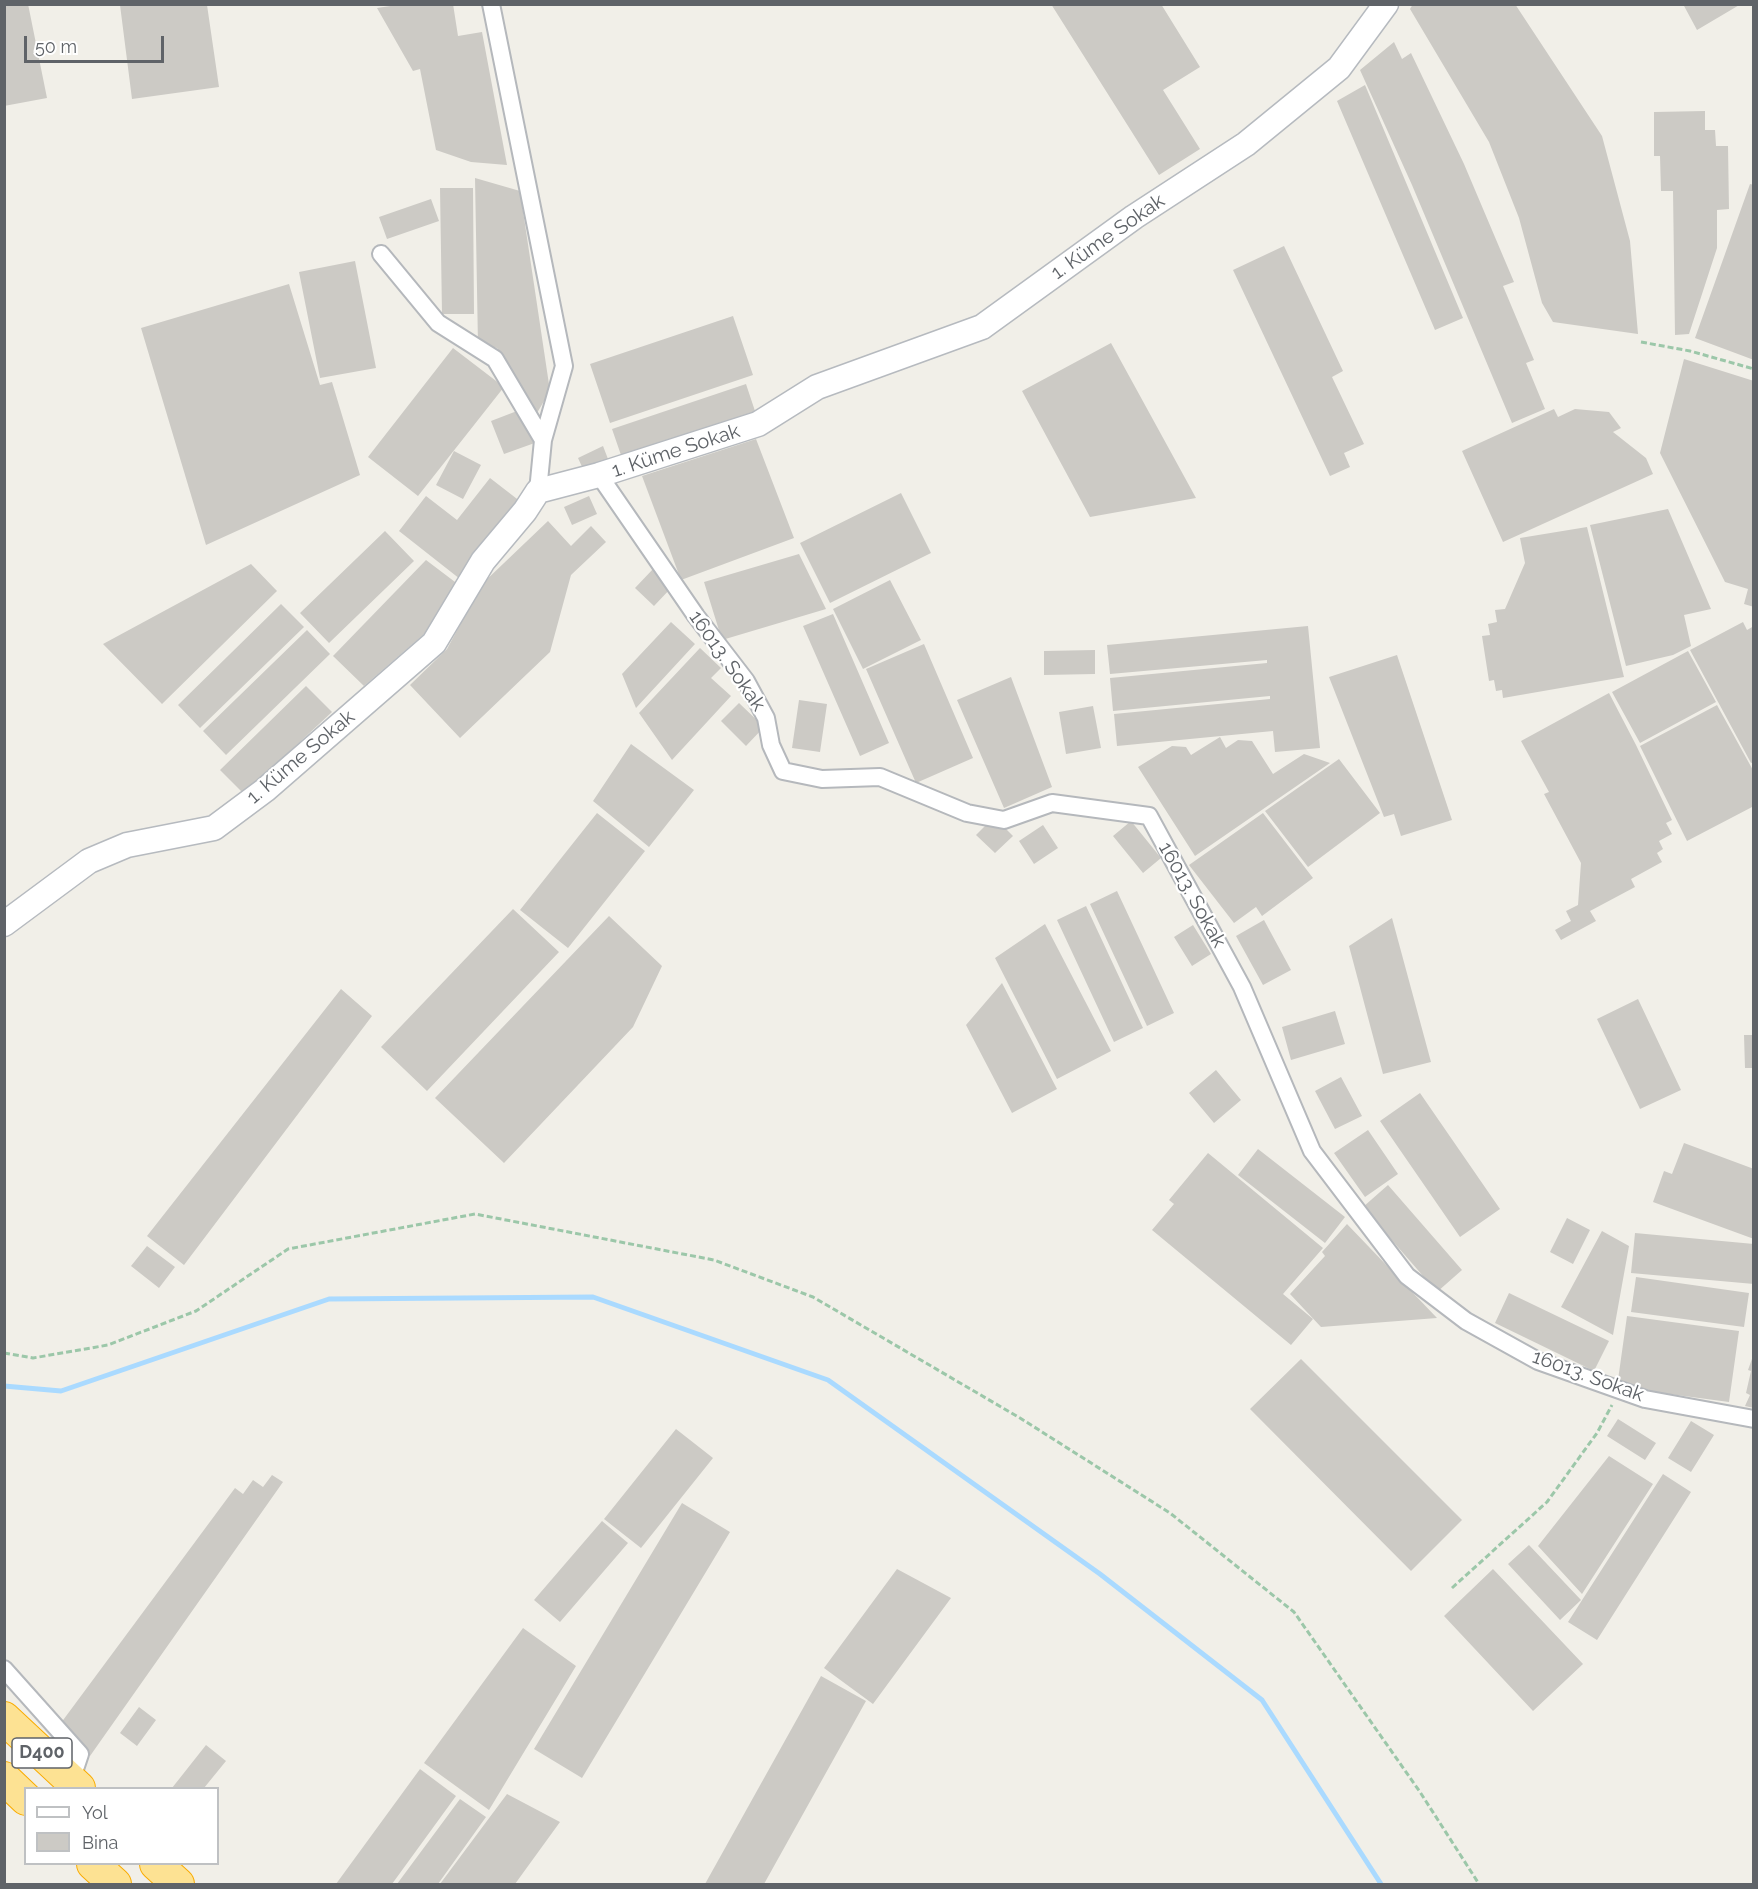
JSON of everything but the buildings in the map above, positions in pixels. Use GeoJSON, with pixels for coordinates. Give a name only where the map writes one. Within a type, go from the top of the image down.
{"type":"FeatureCollection","features":[{"type":"Feature","properties":{"kind":"highway","name":"D400"},"geometry":{"type":"LineString","coordinates":[[4,1718],[75,1785]]}},
{"type":"Feature","properties":{"kind":"highway"},"geometry":{"type":"LineString","coordinates":[[95,1865],[115,1884]]}},
{"type":"Feature","properties":{"kind":"highway"},"geometry":{"type":"LineString","coordinates":[[158,1865],[178,1884]]}},
{"type":"Feature","properties":{"kind":"street"},"geometry":{"type":"LineString","coordinates":[[491,4],[564,366],[543,440],[538,491]]}},
{"type":"Feature","properties":{"kind":"street","name":"1. Küme Sokak"},"geometry":{"type":"LineString","coordinates":[[4,924],[89,861],[127,845],[214,828],[265,790],[434,643],[483,561],[525,511],[538,491],[599,475],[758,424],[817,387],[982,327],[1134,217],[1246,144],[1338,68],[1386,4]]}},
{"type":"Feature","properties":{"kind":"street"},"geometry":{"type":"LineString","coordinates":[[381,254],[438,323],[495,359],[543,440]]}},
{"type":"Feature","properties":{"kind":"street","name":"16013. Sokak"},"geometry":{"type":"LineString","coordinates":[[599,475],[696,616],[746,681],[766,718],[771,745],[783,771],[822,779],[880,777],[967,813],[1004,820],[1052,803],[1149,816],[1242,987],[1312,1151],[1407,1276],[1466,1321],[1538,1361],[1645,1399],[1754,1419]]}},
{"type":"Feature","properties":{"kind":"street"},"geometry":{"type":"LineString","coordinates":[[4,1669],[80,1754],[75,1785]]}},
{"type":"Feature","properties":{"kind":"path"},"geometry":{"type":"LineString","coordinates":[[1641,342],[1690,351],[1754,369]]}},
{"type":"Feature","properties":{"kind":"path"},"geometry":{"type":"LineString","coordinates":[[4,1353],[33,1358],[108,1345],[196,1311],[288,1249],[475,1214],[714,1260],[813,1297],[1020,1418],[1170,1514],[1294,1612],[1420,1792],[1479,1884]]}},
{"type":"Feature","properties":{"kind":"path"},"geometry":{"type":"LineString","coordinates":[[1452,1588],[1547,1502],[1597,1433],[1618,1389]]}},
{"type":"Feature","properties":{"kind":"waterway"},"geometry":{"type":"LineString","coordinates":[[4,1386],[61,1391],[329,1299],[593,1297],[828,1380],[1100,1574],[1262,1700],[1381,1884]]}}]}
